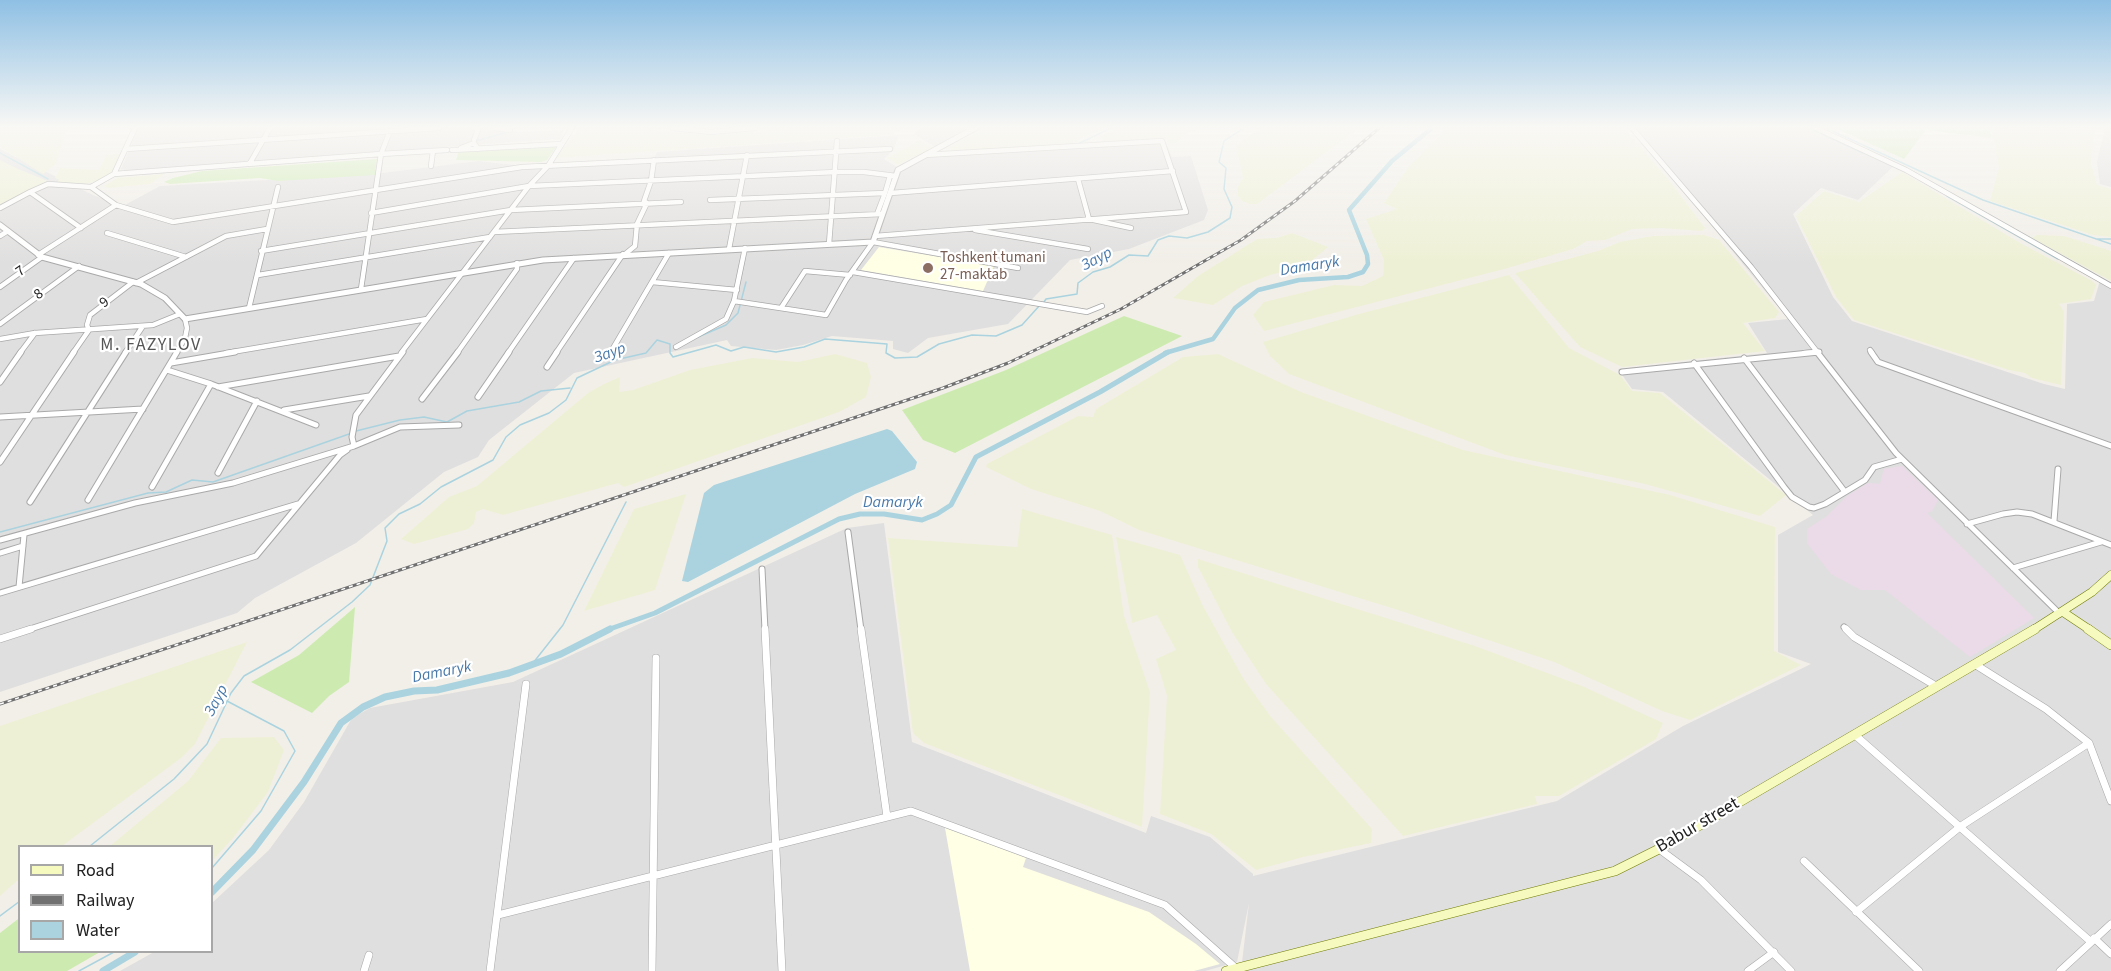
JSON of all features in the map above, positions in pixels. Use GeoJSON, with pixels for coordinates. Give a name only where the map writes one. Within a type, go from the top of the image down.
{"type":"FeatureCollection","features":[{"type":"Feature","properties":{"kind":"main road","name":"Babur street"},"geometry":{"type":"LineString","coordinates":[[1226,971],[1615,871],[1659,849],[1976,665],[2062,613],[2111,575]]}},
{"type":"Feature","properties":{"kind":"main road"},"geometry":{"type":"LineString","coordinates":[[2062,613],[2111,645]]}},
{"type":"Feature","properties":{"kind":"street"},"geometry":{"type":"LineString","coordinates":[[91,187],[114,174],[123,173]]}},
{"type":"Feature","properties":{"kind":"street"},"geometry":{"type":"LineString","coordinates":[[361,290],[367,235],[378,173]]}},
{"type":"Feature","properties":{"kind":"street"},"geometry":{"type":"LineString","coordinates":[[0,208],[48,184],[91,187],[116,206],[173,222],[483,173]]}},
{"type":"Feature","properties":{"kind":"street"},"geometry":{"type":"LineString","coordinates":[[354,446],[352,437],[356,415],[369,396],[541,173]]}},
{"type":"Feature","properties":{"kind":"street"},"geometry":{"type":"LineString","coordinates":[[647,203],[644,201],[652,173]]}},
{"type":"Feature","properties":{"kind":"street"},"geometry":{"type":"LineString","coordinates":[[729,249],[744,173]]}},
{"type":"Feature","properties":{"kind":"street"},"geometry":{"type":"LineString","coordinates":[[371,213],[529,186],[812,173]]}},
{"type":"Feature","properties":{"kind":"street"},"geometry":{"type":"LineString","coordinates":[[829,244],[836,173]]}},
{"type":"Feature","properties":{"kind":"street"},"geometry":{"type":"LineString","coordinates":[[877,173],[893,176]]}},
{"type":"Feature","properties":{"kind":"street"},"geometry":{"type":"LineString","coordinates":[[734,302],[826,315],[874,239],[880,214],[895,173]]}},
{"type":"Feature","properties":{"kind":"street"},"geometry":{"type":"LineString","coordinates":[[710,200],[888,193],[1146,173]]}},
{"type":"Feature","properties":{"kind":"street"},"geometry":{"type":"LineString","coordinates":[[0,339],[35,333],[144,326],[182,316],[249,308],[517,263],[829,244],[965,229],[1186,212],[1174,173]]}},
{"type":"Feature","properties":{"kind":"street"},"geometry":{"type":"LineString","coordinates":[[1671,173],[1751,267],[1902,459],[2062,613]]}},
{"type":"Feature","properties":{"kind":"street"},"geometry":{"type":"LineString","coordinates":[[1912,173],[2111,286]]}},
{"type":"Feature","properties":{"kind":"street"},"geometry":{"type":"LineString","coordinates":[[1078,179],[1089,219]]}},
{"type":"Feature","properties":{"kind":"street"},"geometry":{"type":"LineString","coordinates":[[249,308],[278,187]]}},
{"type":"Feature","properties":{"kind":"street"},"geometry":{"type":"LineString","coordinates":[[30,192],[81,228]]}},
{"type":"Feature","properties":{"kind":"street"},"geometry":{"type":"LineString","coordinates":[[261,251],[511,210],[681,202]]}},
{"type":"Feature","properties":{"kind":"street"},"geometry":{"type":"LineString","coordinates":[[547,367],[624,255],[634,246],[637,224],[647,203]]}},
{"type":"Feature","properties":{"kind":"street","name":"7"},"geometry":{"type":"LineString","coordinates":[[0,287],[40,256],[116,206]]}},
{"type":"Feature","properties":{"kind":"street"},"geometry":{"type":"LineString","coordinates":[[494,232],[880,214]]}},
{"type":"Feature","properties":{"kind":"street"},"geometry":{"type":"LineString","coordinates":[[1089,219],[1131,228]]}},
{"type":"Feature","properties":{"kind":"street"},"geometry":{"type":"LineString","coordinates":[[0,225],[40,256],[134,282],[165,298],[182,316],[187,328],[185,338],[171,363],[88,500]]}},
{"type":"Feature","properties":{"kind":"street","name":"9"},"geometry":{"type":"LineString","coordinates":[[0,462],[89,330],[87,325],[90,315],[134,282],[226,236],[267,229]]}},
{"type":"Feature","properties":{"kind":"street"},"geometry":{"type":"LineString","coordinates":[[965,229],[1088,249]]}},
{"type":"Feature","properties":{"kind":"street"},"geometry":{"type":"LineString","coordinates":[[0,236],[8,231]]}},
{"type":"Feature","properties":{"kind":"street"},"geometry":{"type":"LineString","coordinates":[[107,233],[186,257]]}},
{"type":"Feature","properties":{"kind":"street"},"geometry":{"type":"LineString","coordinates":[[258,275],[490,237]]}},
{"type":"Feature","properties":{"kind":"street"},"geometry":{"type":"LineString","coordinates":[[874,239],[1018,268]]}},
{"type":"Feature","properties":{"kind":"street"},"geometry":{"type":"LineString","coordinates":[[676,346],[726,319],[734,302],[745,248]]}},
{"type":"Feature","properties":{"kind":"street"},"geometry":{"type":"LineString","coordinates":[[612,350],[669,253]]}},
{"type":"Feature","properties":{"kind":"street"},"geometry":{"type":"LineString","coordinates":[[478,398],[574,258]]}},
{"type":"Feature","properties":{"kind":"street"},"geometry":{"type":"LineString","coordinates":[[422,399],[517,269],[517,263]]}},
{"type":"Feature","properties":{"kind":"street","name":"8"},"geometry":{"type":"LineString","coordinates":[[0,324],[79,266]]}},
{"type":"Feature","properties":{"kind":"street"},"geometry":{"type":"LineString","coordinates":[[781,308],[805,271],[851,273],[1087,312],[1102,306]]}},
{"type":"Feature","properties":{"kind":"street"},"geometry":{"type":"LineString","coordinates":[[652,282],[737,290]]}},
{"type":"Feature","properties":{"kind":"street"},"geometry":{"type":"LineString","coordinates":[[171,363],[428,319]]}},
{"type":"Feature","properties":{"kind":"street"},"geometry":{"type":"LineString","coordinates":[[30,502],[86,412],[144,326]]}},
{"type":"Feature","properties":{"kind":"street"},"geometry":{"type":"LineString","coordinates":[[0,382],[35,333]]}},
{"type":"Feature","properties":{"kind":"street"},"geometry":{"type":"LineString","coordinates":[[1870,350],[1878,362],[2111,446]]}},
{"type":"Feature","properties":{"kind":"street"},"geometry":{"type":"LineString","coordinates":[[1622,372],[1819,352]]}},
{"type":"Feature","properties":{"kind":"street"},"geometry":{"type":"LineString","coordinates":[[218,387],[399,356]]}},
{"type":"Feature","properties":{"kind":"street"},"geometry":{"type":"LineString","coordinates":[[1744,358],[1845,492]]}},
{"type":"Feature","properties":{"kind":"street"},"geometry":{"type":"LineString","coordinates":[[1694,363],[1792,497],[1815,508],[1865,480],[1874,467],[1902,459]]}},
{"type":"Feature","properties":{"kind":"street"},"geometry":{"type":"LineString","coordinates":[[166,370],[316,424]]}},
{"type":"Feature","properties":{"kind":"street"},"geometry":{"type":"LineString","coordinates":[[152,487],[210,384]]}},
{"type":"Feature","properties":{"kind":"street"},"geometry":{"type":"LineString","coordinates":[[282,410],[369,396]]}},
{"type":"Feature","properties":{"kind":"street"},"geometry":{"type":"LineString","coordinates":[[218,473],[257,401]]}},
{"type":"Feature","properties":{"kind":"street"},"geometry":{"type":"LineString","coordinates":[[0,417],[143,409]]}},
{"type":"Feature","properties":{"kind":"street"},"geometry":{"type":"LineString","coordinates":[[0,540],[135,503],[232,483],[354,446],[400,427],[459,425]]}},
{"type":"Feature","properties":{"kind":"street"},"geometry":{"type":"LineString","coordinates":[[0,639],[256,556],[340,455],[354,446]]}},
{"type":"Feature","properties":{"kind":"street"},"geometry":{"type":"LineString","coordinates":[[2054,521],[2058,469]]}},
{"type":"Feature","properties":{"kind":"street"},"geometry":{"type":"LineString","coordinates":[[0,593],[300,504]]}},
{"type":"Feature","properties":{"kind":"street"},"geometry":{"type":"LineString","coordinates":[[1967,524],[2018,512],[2054,521],[2111,545]]}},
{"type":"Feature","properties":{"kind":"street"},"geometry":{"type":"LineString","coordinates":[[848,532],[887,817]]}},
{"type":"Feature","properties":{"kind":"street"},"geometry":{"type":"LineString","coordinates":[[19,587],[24,535]]}},
{"type":"Feature","properties":{"kind":"street"},"geometry":{"type":"LineString","coordinates":[[2013,568],[2102,541]]}},
{"type":"Feature","properties":{"kind":"street"},"geometry":{"type":"LineString","coordinates":[[0,553],[23,546]]}},
{"type":"Feature","properties":{"kind":"street"},"geometry":{"type":"LineString","coordinates":[[762,569],[782,971]]}},
{"type":"Feature","properties":{"kind":"street"},"geometry":{"type":"LineString","coordinates":[[1844,627],[1854,637],[1937,687]]}},
{"type":"Feature","properties":{"kind":"street"},"geometry":{"type":"LineString","coordinates":[[652,971],[656,658]]}},
{"type":"Feature","properties":{"kind":"street"},"geometry":{"type":"LineString","coordinates":[[1976,665],[2046,709],[2089,743],[2111,801]]}},
{"type":"Feature","properties":{"kind":"street"},"geometry":{"type":"LineString","coordinates":[[490,971],[526,684]]}},
{"type":"Feature","properties":{"kind":"street"},"geometry":{"type":"LineString","coordinates":[[1855,735],[2111,954]]}},
{"type":"Feature","properties":{"kind":"street"},"geometry":{"type":"LineString","coordinates":[[1856,912],[1961,826],[2089,743]]}},
{"type":"Feature","properties":{"kind":"street"},"geometry":{"type":"LineString","coordinates":[[498,915],[911,811],[1165,905],[1238,969]]}},
{"type":"Feature","properties":{"kind":"street"},"geometry":{"type":"LineString","coordinates":[[1659,849],[1701,880],[1791,971]]}},
{"type":"Feature","properties":{"kind":"street"},"geometry":{"type":"LineString","coordinates":[[1804,861],[1919,971]]}},
{"type":"Feature","properties":{"kind":"street"},"geometry":{"type":"LineString","coordinates":[[2060,971],[2111,924]]}},
{"type":"Feature","properties":{"kind":"street"},"geometry":{"type":"LineString","coordinates":[[1748,971],[1774,952]]}},
{"type":"Feature","properties":{"kind":"street"},"geometry":{"type":"LineString","coordinates":[[364,971],[369,955]]}},
{"type":"Feature","properties":{"kind":"shaded area"},"geometry":{"type":"Polygon","coordinates":[[[0,173],[49,173],[93,195],[123,206],[160,186],[374,174],[1196,173],[1208,210],[1204,220],[1129,249],[1070,260],[1008,324],[928,338],[908,353],[893,349],[893,341],[832,336],[776,350],[731,346],[727,340],[574,373],[489,440],[478,457],[444,472],[356,543],[255,598],[237,613],[0,692],[0,173]]]}},
{"type":"Feature","properties":{"kind":"shaded area"},"geometry":{"type":"Polygon","coordinates":[[[0,173],[29,173],[48,181],[0,205],[0,173]]]}},
{"type":"Feature","properties":{"kind":"shaded area"},"geometry":{"type":"Polygon","coordinates":[[[57,173],[110,173],[98,181],[85,184],[57,182],[59,180],[55,178],[57,173]]]}},
{"type":"Feature","properties":{"kind":"shaded area"},"geometry":{"type":"Polygon","coordinates":[[[1242,173],[1298,173],[1257,204],[1242,201],[1238,196],[1237,188],[1243,178],[1242,173]]]}},
{"type":"Feature","properties":{"kind":"shaded area"},"geometry":{"type":"Polygon","coordinates":[[[1404,173],[1663,173],[1705,228],[1702,231],[1661,228],[1632,229],[1605,240],[1587,241],[1573,249],[1504,269],[1264,331],[1253,315],[1264,302],[1334,285],[1362,286],[1383,276],[1384,260],[1366,219],[1397,209],[1384,203],[1404,173]]]}},
{"type":"Feature","properties":{"kind":"shaded area"},"geometry":{"type":"Polygon","coordinates":[[[1669,173],[1886,173],[1858,200],[1821,188],[1793,214],[1833,297],[1852,321],[2044,384],[2065,389],[2067,304],[2094,301],[2101,277],[2111,282],[2111,971],[1241,971],[1249,903],[1237,962],[1205,971],[120,971],[152,953],[213,953],[213,902],[269,850],[304,802],[352,718],[370,708],[513,682],[847,528],[884,523],[912,742],[1146,833],[1151,816],[1210,837],[1253,876],[1557,801],[1683,726],[1811,664],[1778,652],[1778,535],[1813,515],[1663,392],[1632,389],[1618,369],[1767,353],[1748,323],[1788,319],[1669,173]]]}},
{"type":"Feature","properties":{"kind":"shaded area"},"geometry":{"type":"Polygon","coordinates":[[[1900,173],[1904,173],[2020,243],[2092,281],[2096,285],[2091,299],[2059,304],[2064,312],[2061,385],[2032,378],[2025,373],[2009,370],[1854,320],[1836,297],[1796,216],[1824,191],[1859,202],[1900,173]]]}},
{"type":"Feature","properties":{"kind":"shaded area"},"geometry":{"type":"Polygon","coordinates":[[[1998,173],[2094,173],[2097,185],[2111,189],[2111,237],[2093,235],[1990,201],[1998,173]]]}},
{"type":"Feature","properties":{"kind":"shaded area"},"geometry":{"type":"Polygon","coordinates":[[[2099,173],[2111,173],[2111,187],[2100,184],[2099,173]]]}},
{"type":"Feature","properties":{"kind":"shaded area"},"geometry":{"type":"Polygon","coordinates":[[[165,174],[150,184],[107,188],[104,186],[117,178],[165,174]]]}},
{"type":"Feature","properties":{"kind":"shaded area"},"geometry":{"type":"Polygon","coordinates":[[[1292,233],[1328,247],[1305,266],[1270,275],[1242,286],[1213,305],[1173,298],[1198,276],[1257,239],[1277,238],[1292,233]]]}},
{"type":"Feature","properties":{"kind":"shaded area"},"geometry":{"type":"Polygon","coordinates":[[[1704,235],[1719,240],[1779,312],[1775,318],[1743,323],[1765,351],[1622,367],[1580,347],[1515,273],[1598,251],[1620,242],[1653,236],[1704,235]]]}},
{"type":"Feature","properties":{"kind":"shaded area"},"geometry":{"type":"Polygon","coordinates":[[[2037,235],[2064,236],[2111,251],[2111,281],[2032,238],[2037,235]]]}},
{"type":"Feature","properties":{"kind":"shaded area","name":"Toshkent tumani 27-maktab"},"geometry":{"type":"Polygon","coordinates":[[[879,247],[994,266],[983,291],[861,270],[879,247]]]}},
{"type":"Feature","properties":{"kind":"shaded area"},"geometry":{"type":"Polygon","coordinates":[[[1509,275],[1569,348],[1620,375],[1632,391],[1660,393],[1786,495],[1760,516],[1645,484],[1505,455],[1289,374],[1270,356],[1263,342],[1509,275]]]}},
{"type":"Feature","properties":{"kind":"shaded area"},"geometry":{"type":"Polygon","coordinates":[[[835,354],[867,363],[871,377],[866,397],[839,412],[624,487],[618,483],[503,515],[483,509],[476,512],[474,523],[468,529],[414,544],[401,539],[449,497],[477,486],[588,393],[620,377],[619,392],[633,390],[690,370],[752,358],[798,362],[835,354]]]}},
{"type":"Feature","properties":{"kind":"shaded area"},"geometry":{"type":"Polygon","coordinates":[[[1218,354],[1301,392],[1463,450],[1670,495],[1775,527],[1774,651],[1801,665],[1690,720],[1662,711],[1554,662],[1398,610],[1139,530],[1100,511],[1031,489],[986,467],[987,464],[1078,416],[1093,417],[1096,409],[1183,357],[1218,354]]]}},
{"type":"Feature","properties":{"kind":"shaded area"},"geometry":{"type":"Polygon","coordinates":[[[1902,466],[1938,500],[1932,511],[1927,513],[2034,618],[1970,657],[1885,590],[1861,590],[1831,574],[1807,543],[1807,529],[1827,516],[1847,496],[1868,483],[1880,484],[1884,469],[1902,466]]]}},
{"type":"Feature","properties":{"kind":"shaded area"},"geometry":{"type":"Polygon","coordinates":[[[686,494],[655,590],[584,611],[634,509],[686,494]]]}},
{"type":"Feature","properties":{"kind":"shaded area"},"geometry":{"type":"Polygon","coordinates":[[[1022,509],[1112,535],[1124,616],[1150,692],[1142,827],[924,743],[913,733],[888,538],[1017,547],[1022,509]]]}},
{"type":"Feature","properties":{"kind":"shaded area"},"geometry":{"type":"Polygon","coordinates":[[[1116,537],[1180,555],[1203,606],[1243,678],[1271,717],[1372,829],[1371,843],[1303,857],[1256,870],[1211,834],[1160,814],[1167,696],[1156,659],[1176,650],[1157,615],[1132,623],[1116,537]]]}},
{"type":"Feature","properties":{"kind":"shaded area"},"geometry":{"type":"Polygon","coordinates":[[[1198,559],[1475,646],[1582,686],[1663,723],[1656,739],[1559,796],[1535,796],[1537,804],[1403,836],[1266,684],[1232,632],[1198,567],[1198,559]]]}},
{"type":"Feature","properties":{"kind":"shaded area"},"geometry":{"type":"Polygon","coordinates":[[[247,642],[195,744],[181,758],[63,845],[18,845],[18,880],[0,896],[0,726],[247,642]]]}},
{"type":"Feature","properties":{"kind":"shaded area"},"geometry":{"type":"Polygon","coordinates":[[[274,737],[284,750],[268,792],[213,860],[213,845],[111,845],[188,781],[221,738],[274,737]]]}},
{"type":"Feature","properties":{"kind":"shaded area"},"geometry":{"type":"Polygon","coordinates":[[[945,828],[1026,858],[1023,867],[1149,912],[1196,944],[1220,964],[1194,971],[970,971],[945,828]]]}},
{"type":"Feature","properties":{"kind":"green space"},"geometry":{"type":"Polygon","coordinates":[[[192,173],[375,173],[278,181],[260,178],[170,184],[164,182],[192,173]]]}},
{"type":"Feature","properties":{"kind":"green space"},"geometry":{"type":"Polygon","coordinates":[[[1124,316],[1182,336],[955,453],[923,440],[902,410],[1006,370],[1124,316]]]}},
{"type":"Feature","properties":{"kind":"green space"},"geometry":{"type":"Polygon","coordinates":[[[355,607],[349,682],[329,696],[312,713],[251,682],[299,655],[355,607]]]}},
{"type":"Feature","properties":{"kind":"green space"},"geometry":{"type":"Polygon","coordinates":[[[18,919],[18,953],[98,953],[67,971],[0,971],[0,933],[18,919]]]}},
{"type":"Feature","properties":{"kind":"water"},"geometry":{"type":"Polygon","coordinates":[[[887,429],[892,431],[917,462],[915,469],[855,494],[688,582],[682,581],[704,493],[714,485],[887,429]]]}},
{"type":"Feature","properties":{"kind":"waterway"},"geometry":{"type":"LineString","coordinates":[[38,173],[48,179]]}},
{"type":"Feature","properties":{"kind":"waterway","name":"Заур"},"geometry":{"type":"LineString","coordinates":[[1044,302],[1046,299],[1077,294],[1078,283],[1093,272],[1110,267],[1129,255],[1148,256],[1158,240],[1169,236],[1187,238],[1208,232],[1230,218],[1232,207],[1224,189],[1225,173]]}},
{"type":"Feature","properties":{"kind":"waterway","name":"Damaryk"},"geometry":{"type":"LineString","coordinates":[[1168,352],[1213,339],[1235,308],[1258,290],[1299,280],[1348,277],[1363,272],[1368,264],[1367,255],[1349,210],[1381,173]]}},
{"type":"Feature","properties":{"kind":"waterway"},"geometry":{"type":"LineString","coordinates":[[1925,173],[1983,200],[2096,239]]}},
{"type":"Feature","properties":{"kind":"waterway"},"geometry":{"type":"LineString","coordinates":[[1947,196],[2058,259]]}},
{"type":"Feature","properties":{"kind":"waterway"},"geometry":{"type":"LineString","coordinates":[[2096,239],[2111,239]]}},
{"type":"Feature","properties":{"kind":"waterway"},"geometry":{"type":"LineString","coordinates":[[2096,239],[2111,244]]}},
{"type":"Feature","properties":{"kind":"waterway"},"geometry":{"type":"LineString","coordinates":[[698,337],[726,325],[738,313],[746,282]]}},
{"type":"Feature","properties":{"kind":"waterway","name":"Заур"},"geometry":{"type":"LineString","coordinates":[[227,701],[244,676],[290,650],[352,602],[370,585],[387,541],[385,528],[399,514],[420,504],[441,487],[493,460],[506,437],[520,425],[549,413],[566,400],[577,378],[615,360],[646,353],[657,340],[670,344],[670,353],[673,357],[716,345],[731,351],[744,347],[776,352],[804,347],[825,339],[887,344],[886,353],[895,358],[917,357],[939,344],[972,335],[996,336],[1022,325],[1040,305]]}},
{"type":"Feature","properties":{"kind":"waterway","name":"Damaryk"},"geometry":{"type":"LineString","coordinates":[[607,630],[655,613],[839,519],[860,514],[884,514],[922,520],[937,514],[951,505],[976,457],[1100,392],[1168,352]]}},
{"type":"Feature","properties":{"kind":"waterway"},"geometry":{"type":"LineString","coordinates":[[356,431],[400,420],[424,417],[447,422],[467,411],[519,402],[541,391],[570,388]]}},
{"type":"Feature","properties":{"kind":"waterway"},"geometry":{"type":"LineString","coordinates":[[0,532],[148,493],[166,492],[192,480],[213,482],[349,434]]}},
{"type":"Feature","properties":{"kind":"waterway"},"geometry":{"type":"LineString","coordinates":[[533,663],[563,625],[626,502]]}},
{"type":"Feature","properties":{"kind":"waterway","name":"Damaryk"},"geometry":{"type":"LineString","coordinates":[[213,891],[253,850],[304,782],[341,723],[363,707],[385,697],[414,691],[437,690],[509,673],[561,654],[610,629]]}},
{"type":"Feature","properties":{"kind":"waterway","name":"Заур"},"geometry":{"type":"LineString","coordinates":[[91,845],[174,779],[207,744],[227,701]]}},
{"type":"Feature","properties":{"kind":"waterway"},"geometry":{"type":"LineString","coordinates":[[213,867],[261,811],[295,751],[284,731],[227,701]]}},
{"type":"Feature","properties":{"kind":"waterway","name":"Заур"},"geometry":{"type":"LineString","coordinates":[[0,916],[18,902]]}},
{"type":"Feature","properties":{"kind":"waterway"},"geometry":{"type":"LineString","coordinates":[[79,971],[112,953]]}},
{"type":"Feature","properties":{"kind":"waterway","name":"Damaryk"},"geometry":{"type":"LineString","coordinates":[[103,971],[133,953]]}},
{"type":"Feature","properties":{"kind":"railway"},"geometry":{"type":"LineString","coordinates":[[0,704],[943,388],[1008,363],[1121,309],[1241,240],[1295,201],[1327,173]]}},
{"type":"Feature","properties":{"kind":"place","name":"Toshkent tumani 27-maktab"},"geometry":{"type":"Point","coordinates":[928,268]}},
{"type":"Feature","properties":{"kind":"district","name":"M. FAZYLOV"},"geometry":{"type":"Point","coordinates":[151,346]}}]}
